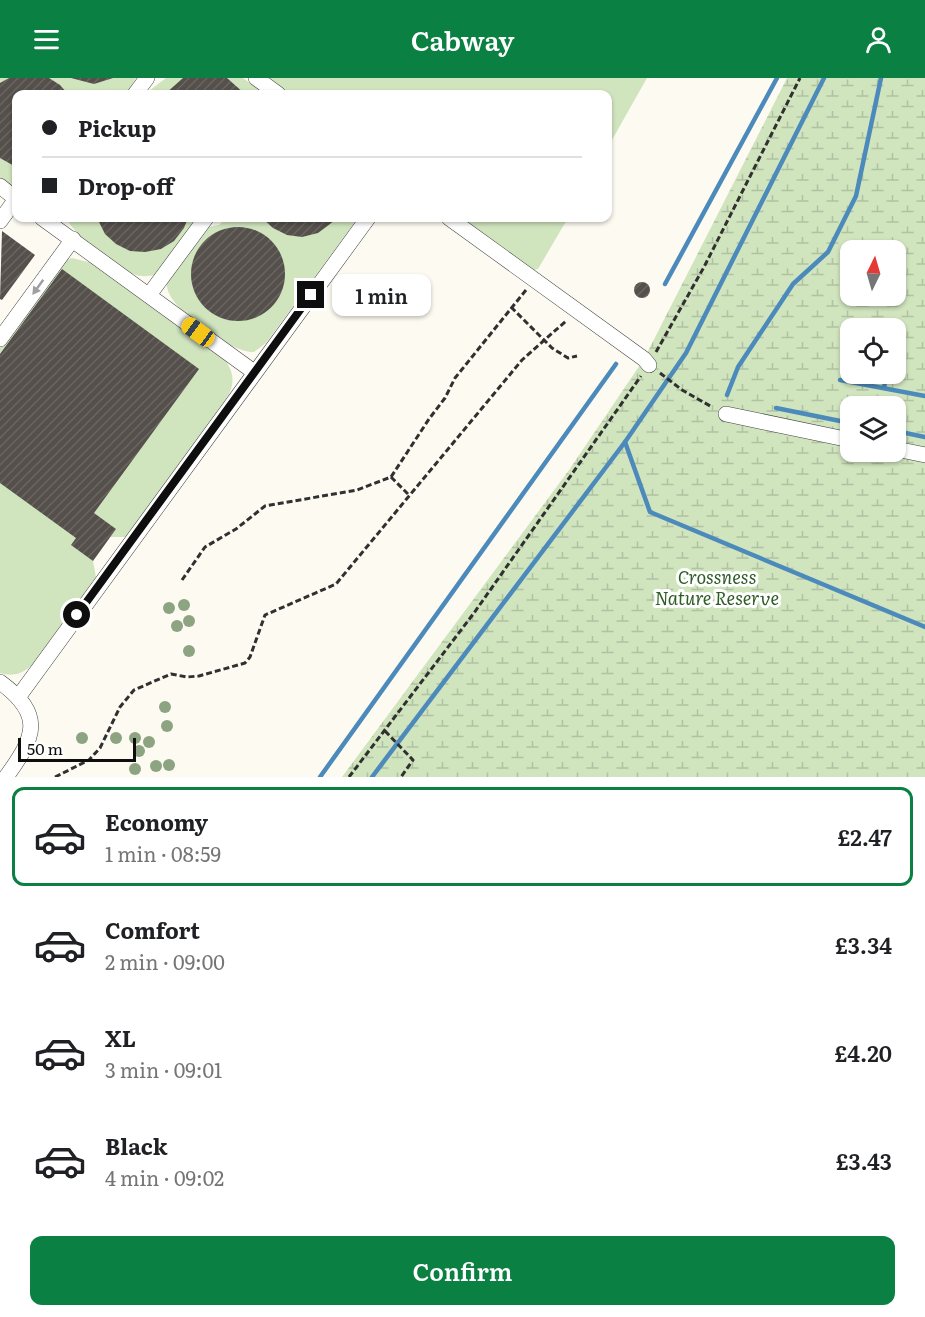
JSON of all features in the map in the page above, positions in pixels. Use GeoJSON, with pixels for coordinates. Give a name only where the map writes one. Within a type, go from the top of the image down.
{"type":"FeatureCollection","features":[{"type":"Feature","properties":{"kind":"lane"},"geometry":{"type":"LineString","coordinates":[[256,78],[272,90]]}},
{"type":"Feature","properties":{"kind":"lane"},"geometry":{"type":"LineString","coordinates":[[0,186],[12,196]]}},
{"type":"Feature","properties":{"kind":"lane"},"geometry":{"type":"LineString","coordinates":[[0,221],[12,204]]}},
{"type":"Feature","properties":{"kind":"lane"},"geometry":{"type":"LineString","coordinates":[[50,222],[254,372]]}},
{"type":"Feature","properties":{"kind":"lane"},"geometry":{"type":"LineString","coordinates":[[149,295],[203,222]]}},
{"type":"Feature","properties":{"kind":"lane"},"geometry":{"type":"LineString","coordinates":[[19,696],[365,222]]}},
{"type":"Feature","properties":{"kind":"lane"},"geometry":{"type":"LineString","coordinates":[[455,222],[644,359],[649,365]]}},
{"type":"Feature","properties":{"kind":"lane"},"geometry":{"type":"LineString","coordinates":[[0,339],[7,317],[73,239]]}},
{"type":"Feature","properties":{"kind":"lane"},"geometry":{"type":"LineString","coordinates":[[726,414],[840,438]]}},
{"type":"Feature","properties":{"kind":"lane"},"geometry":{"type":"LineString","coordinates":[[906,451],[925,455]]}},
{"type":"Feature","properties":{"kind":"lane"},"geometry":{"type":"LineString","coordinates":[[0,682],[19,696],[28,712],[29,742],[6,777]]}},
{"type":"Feature","properties":{"kind":"path"},"geometry":{"type":"LineString","coordinates":[[349,777],[474,613],[649,365],[704,267],[800,78]]}},
{"type":"Feature","properties":{"kind":"path"},"geometry":{"type":"LineString","coordinates":[[182,580],[205,547],[236,529],[265,506],[357,490],[391,477],[456,378],[535,279]]}},
{"type":"Feature","properties":{"kind":"path"},"geometry":{"type":"LineString","coordinates":[[511,307],[544,339],[568,358],[577,356]]}},
{"type":"Feature","properties":{"kind":"path"},"geometry":{"type":"LineString","coordinates":[[55,777],[89,760],[100,748],[120,707],[134,690],[171,674],[187,677],[199,676],[244,663],[249,657],[265,615],[336,584],[522,360],[577,311]]}},
{"type":"Feature","properties":{"kind":"path"},"geometry":{"type":"LineString","coordinates":[[649,365],[682,390],[726,414]]}},
{"type":"Feature","properties":{"kind":"path"},"geometry":{"type":"LineString","coordinates":[[391,477],[410,496]]}},
{"type":"Feature","properties":{"kind":"path"},"geometry":{"type":"LineString","coordinates":[[384,731],[412,760],[401,777]]}},
{"type":"Feature","properties":{"kind":"green space"},"geometry":{"type":"Polygon","coordinates":[[[0,78],[136,78],[128,90],[12,90],[12,187],[0,178],[0,78]]]}},
{"type":"Feature","properties":{"kind":"green space"},"geometry":{"type":"Polygon","coordinates":[[[166,78],[243,78],[260,90],[150,90],[166,78]]]}},
{"type":"Feature","properties":{"kind":"green space"},"geometry":{"type":"Polygon","coordinates":[[[269,78],[647,78],[612,140],[612,90],[286,90],[269,78]]]}},
{"type":"Feature","properties":{"kind":"green space","name":"Crossness Nature Reserve"},"geometry":{"type":"Polygon","coordinates":[[[787,78],[925,78],[925,777],[342,777],[569,470],[644,359],[787,78]]]}},
{"type":"Feature","properties":{"kind":"green space"},"geometry":{"type":"Polygon","coordinates":[[[69,222],[197,222],[197,224],[155,275],[143,276],[128,272],[118,266],[86,242],[69,222]]]}},
{"type":"Feature","properties":{"kind":"green space"},"geometry":{"type":"Polygon","coordinates":[[[222,222],[355,222],[266,343],[254,352],[244,351],[231,345],[201,327],[176,304],[169,293],[167,283],[169,277],[203,228],[219,225],[222,222]]]}},
{"type":"Feature","properties":{"kind":"green space"},"geometry":{"type":"Polygon","coordinates":[[[462,222],[566,222],[538,269],[531,271],[462,222]]]}},
{"type":"Feature","properties":{"kind":"green space"},"geometry":{"type":"Polygon","coordinates":[[[72,258],[92,263],[225,360],[230,368],[232,385],[229,394],[126,537],[110,537],[93,561],[96,577],[33,664],[18,674],[9,675],[0,673],[0,345],[64,260],[72,258]]]}},
{"type":"Feature","properties":{"kind":"building"},"geometry":{"type":"Polygon","coordinates":[[[9,78],[49,78],[64,90],[12,90],[12,165],[0,158],[0,83],[9,78]]]}},
{"type":"Feature","properties":{"kind":"building"},"geometry":{"type":"Polygon","coordinates":[[[71,78],[113,78],[94,84],[71,78]]]}},
{"type":"Feature","properties":{"kind":"building"},"geometry":{"type":"Polygon","coordinates":[[[183,78],[227,78],[240,90],[170,90],[183,78]]]}},
{"type":"Feature","properties":{"kind":"building"},"geometry":{"type":"Polygon","coordinates":[[[99,222],[186,222],[174,241],[161,249],[145,252],[130,251],[116,244],[105,234],[99,222]]]}},
{"type":"Feature","properties":{"kind":"building"},"geometry":{"type":"Polygon","coordinates":[[[266,222],[333,222],[318,233],[302,237],[287,235],[266,222]]]}},
{"type":"Feature","properties":{"kind":"building"},"geometry":{"type":"Polygon","coordinates":[[[238,227],[256,230],[271,241],[282,256],[285,274],[282,292],[271,307],[256,318],[238,321],[220,318],[205,307],[194,292],[191,274],[194,256],[205,241],[220,230],[238,227]]]}},
{"type":"Feature","properties":{"kind":"building"},"geometry":{"type":"Polygon","coordinates":[[[2,231],[35,255],[2,300],[0,299],[2,231]]]}},
{"type":"Feature","properties":{"kind":"building"},"geometry":{"type":"Polygon","coordinates":[[[62,269],[199,369],[94,513],[116,529],[93,561],[71,545],[76,538],[0,483],[0,354],[62,269]]]}},
{"type":"Feature","properties":{"kind":"building"},"geometry":{"type":"Polygon","coordinates":[[[642,282],[650,290],[642,298],[634,290],[642,282]]]}},
{"type":"Feature","properties":{"kind":"waterway"},"geometry":{"type":"LineString","coordinates":[[665,284],[777,78]]}},
{"type":"Feature","properties":{"kind":"waterway"},"geometry":{"type":"LineString","coordinates":[[372,777],[625,442],[686,353],[824,78]]}},
{"type":"Feature","properties":{"kind":"waterway"},"geometry":{"type":"LineString","coordinates":[[727,395],[738,367],[793,284],[828,252],[856,196],[881,78]]}},
{"type":"Feature","properties":{"kind":"waterway"},"geometry":{"type":"LineString","coordinates":[[320,777],[616,364]]}},
{"type":"Feature","properties":{"kind":"waterway"},"geometry":{"type":"LineString","coordinates":[[861,384],[925,396]]}},
{"type":"Feature","properties":{"kind":"waterway"},"geometry":{"type":"LineString","coordinates":[[884,388],[885,384]]}},
{"type":"Feature","properties":{"kind":"waterway"},"geometry":{"type":"LineString","coordinates":[[776,408],[840,421]]}},
{"type":"Feature","properties":{"kind":"waterway"},"geometry":{"type":"LineString","coordinates":[[906,433],[925,437]]}},
{"type":"Feature","properties":{"kind":"waterway"},"geometry":{"type":"LineString","coordinates":[[625,442],[650,512],[925,627]]}},
{"type":"Feature","properties":{"kind":"route"},"geometry":{"type":"LineString","coordinates":[[77,615],[311,295]]}}]}
